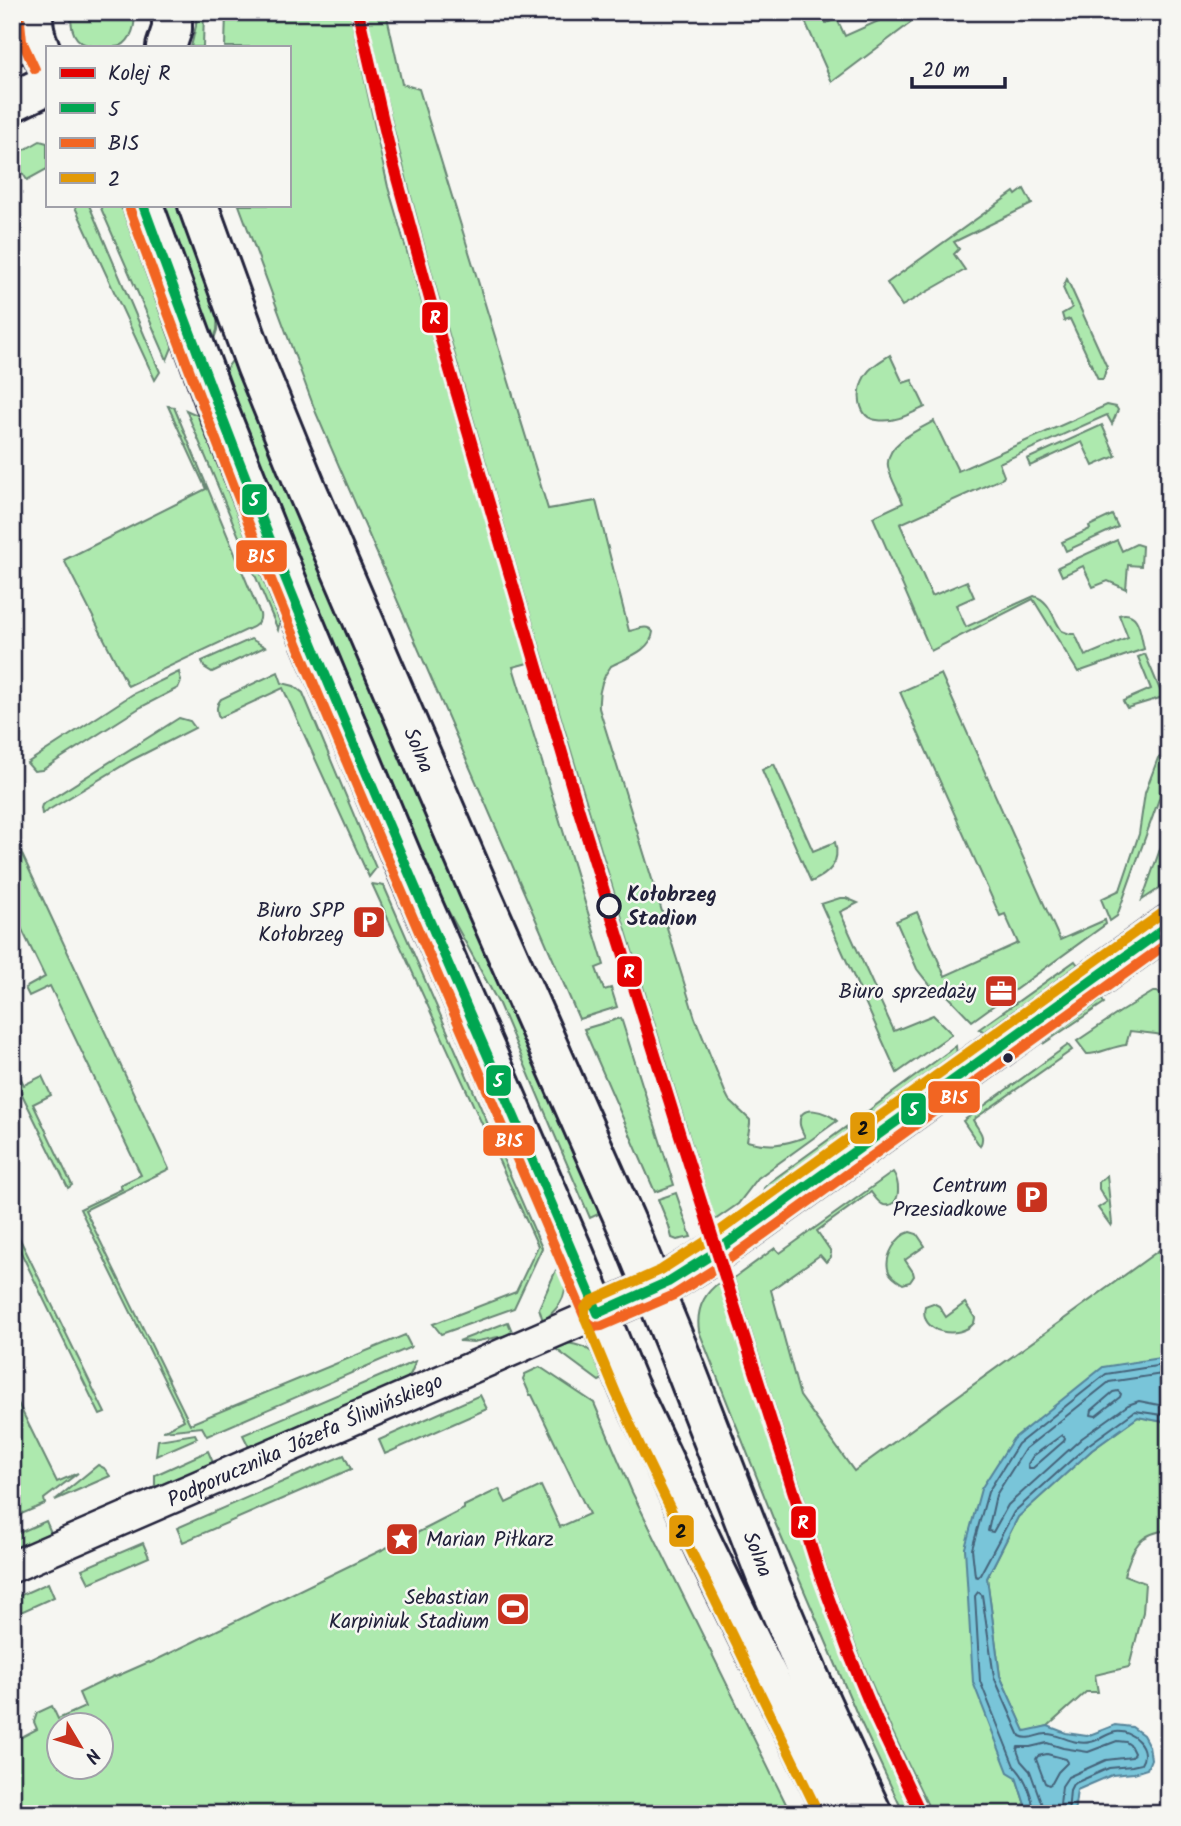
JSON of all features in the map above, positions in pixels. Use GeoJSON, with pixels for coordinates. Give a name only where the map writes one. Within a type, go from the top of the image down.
{"type":"FeatureCollection","features":[{"type":"Feature","properties":{"kind":"main road"},"geometry":{"type":"LineString","coordinates":[[166,46],[172,29],[172,12]]}},
{"type":"Feature","properties":{"kind":"main road"},"geometry":{"type":"LineString","coordinates":[[26,28],[46,60]]}},
{"type":"Feature","properties":{"kind":"main road"},"geometry":{"type":"LineString","coordinates":[[12,102],[46,85]]}},
{"type":"Feature","properties":{"kind":"main road","name":"Solna"},"geometry":{"type":"LineString","coordinates":[[143,206],[219,412],[296,606],[629,1388],[835,1814]]}},
{"type":"Feature","properties":{"kind":"main road","name":"Solna"},"geometry":{"type":"LineString","coordinates":[[198,206],[256,365],[307,490],[627,1225],[767,1578],[872,1814]]}},
{"type":"Feature","properties":{"kind":"main road"},"geometry":{"type":"LineString","coordinates":[[598,1313],[668,1282],[711,1255],[1168,928]]}},
{"type":"Feature","properties":{"kind":"street","name":"Podporucznika Józefa Śliwińskiego"},"geometry":{"type":"LineString","coordinates":[[12,1567],[598,1313]]}},
{"type":"Feature","properties":{"kind":"green space"},"geometry":{"type":"Polygon","coordinates":[[[71,12],[134,12],[134,27],[128,40],[120,46],[87,45],[77,39],[72,28],[71,12]]]}},
{"type":"Feature","properties":{"kind":"green space"},"geometry":{"type":"Polygon","coordinates":[[[196,12],[204,12],[203,46],[191,46],[196,12]]]}},
{"type":"Feature","properties":{"kind":"green space"},"geometry":{"type":"Polygon","coordinates":[[[226,12],[350,12],[388,187],[528,663],[513,667],[604,965],[596,968],[604,990],[611,988],[617,1007],[579,1019],[316,413],[239,206],[290,206],[290,46],[225,46],[226,12]]]}},
{"type":"Feature","properties":{"kind":"green space"},"geometry":{"type":"Polygon","coordinates":[[[366,12],[386,12],[402,84],[419,89],[548,509],[596,501],[629,631],[645,627],[653,632],[643,649],[611,666],[601,686],[599,708],[695,1018],[725,1092],[729,1100],[750,1120],[747,1141],[776,1144],[805,1137],[800,1118],[808,1111],[827,1114],[837,1121],[758,1178],[738,1204],[715,1220],[515,564],[408,185],[366,12]]]}},
{"type":"Feature","properties":{"kind":"green space"},"geometry":{"type":"Polygon","coordinates":[[[801,12],[821,12],[826,23],[837,19],[845,36],[894,14],[893,12],[925,12],[832,82],[801,12]]]}},
{"type":"Feature","properties":{"kind":"green space"},"geometry":{"type":"Polygon","coordinates":[[[40,141],[46,143],[46,170],[27,180],[12,157],[40,141]]]}},
{"type":"Feature","properties":{"kind":"green space"},"geometry":{"type":"Polygon","coordinates":[[[1024,189],[1032,204],[954,242],[959,249],[954,254],[965,270],[902,306],[887,283],[1014,192],[1016,195],[1024,189]]]}},
{"type":"Feature","properties":{"kind":"green space"},"geometry":{"type":"Polygon","coordinates":[[[74,206],[89,206],[160,372],[155,380],[74,206]]]}},
{"type":"Feature","properties":{"kind":"green space"},"geometry":{"type":"Polygon","coordinates":[[[100,206],[125,206],[175,340],[167,360],[100,206]]]}},
{"type":"Feature","properties":{"kind":"green space"},"geometry":{"type":"Polygon","coordinates":[[[160,206],[180,206],[218,312],[217,330],[212,345],[160,206]]]}},
{"type":"Feature","properties":{"kind":"green space"},"geometry":{"type":"Polygon","coordinates":[[[1067,279],[1107,367],[1103,379],[1098,379],[1070,319],[1064,321],[1062,314],[1072,308],[1063,288],[1067,279]]]}},
{"type":"Feature","properties":{"kind":"green space"},"geometry":{"type":"Polygon","coordinates":[[[890,355],[903,383],[912,380],[925,407],[896,419],[883,421],[865,414],[860,402],[860,388],[870,369],[890,355]]]}},
{"type":"Feature","properties":{"kind":"green space"},"geometry":{"type":"Polygon","coordinates":[[[235,357],[603,1212],[590,1218],[499,1004],[428,874],[299,567],[223,373],[235,357]]]}},
{"type":"Feature","properties":{"kind":"green space"},"geometry":{"type":"Polygon","coordinates":[[[1107,405],[1118,410],[1112,424],[1107,415],[999,463],[1003,478],[900,524],[932,596],[967,581],[974,597],[956,605],[966,627],[1034,596],[1048,606],[1062,631],[1075,634],[1085,656],[1128,638],[1119,615],[1126,614],[1138,624],[1144,649],[1078,672],[1033,599],[931,651],[873,517],[903,503],[888,466],[888,458],[897,444],[934,421],[958,471],[1107,405]]]}},
{"type":"Feature","properties":{"kind":"green space"},"geometry":{"type":"Polygon","coordinates":[[[168,406],[174,407],[260,618],[253,627],[128,686],[64,560],[206,489],[168,406]]]}},
{"type":"Feature","properties":{"kind":"green space"},"geometry":{"type":"Polygon","coordinates":[[[186,410],[204,418],[281,617],[278,630],[186,410]]]}},
{"type":"Feature","properties":{"kind":"green space"},"geometry":{"type":"Polygon","coordinates":[[[1102,425],[1116,456],[1093,466],[1082,442],[1030,466],[1027,459],[1102,425]]]}},
{"type":"Feature","properties":{"kind":"green space"},"geometry":{"type":"Polygon","coordinates":[[[1112,515],[1118,527],[1066,551],[1062,542],[1112,515]]]}},
{"type":"Feature","properties":{"kind":"green space"},"geometry":{"type":"Polygon","coordinates":[[[1117,540],[1122,551],[1136,544],[1142,546],[1141,566],[1128,565],[1126,589],[1108,581],[1093,587],[1083,566],[1062,576],[1058,567],[1117,540]]]}},
{"type":"Feature","properties":{"kind":"green space"},"geometry":{"type":"Polygon","coordinates":[[[251,639],[265,647],[212,672],[204,667],[202,661],[251,639]]]}},
{"type":"Feature","properties":{"kind":"green space"},"geometry":{"type":"Polygon","coordinates":[[[1145,654],[1163,697],[1127,708],[1123,701],[1151,689],[1138,657],[1145,654]]]}},
{"type":"Feature","properties":{"kind":"green space"},"geometry":{"type":"Polygon","coordinates":[[[179,672],[181,681],[178,688],[141,707],[42,770],[34,771],[27,763],[133,694],[179,672]]]}},
{"type":"Feature","properties":{"kind":"green space"},"geometry":{"type":"Polygon","coordinates":[[[278,672],[282,683],[294,686],[303,693],[376,868],[369,877],[283,688],[219,718],[217,708],[221,699],[278,672]]]}},
{"type":"Feature","properties":{"kind":"green space"},"geometry":{"type":"Polygon","coordinates":[[[941,674],[1060,940],[1105,920],[1106,924],[972,1021],[949,997],[929,984],[917,969],[896,921],[917,912],[945,976],[1018,943],[1005,914],[1000,916],[900,692],[941,674]]]}},
{"type":"Feature","properties":{"kind":"green space"},"geometry":{"type":"Polygon","coordinates":[[[179,718],[190,721],[195,728],[132,760],[42,814],[42,805],[179,718]]]}},
{"type":"Feature","properties":{"kind":"green space"},"geometry":{"type":"Polygon","coordinates":[[[1169,754],[1169,771],[1117,916],[1110,921],[1101,899],[1120,890],[1139,834],[1145,793],[1158,758],[1169,754]]]}},
{"type":"Feature","properties":{"kind":"green space"},"geometry":{"type":"Polygon","coordinates":[[[774,764],[813,851],[835,842],[836,856],[832,867],[811,882],[762,770],[774,764]]]}},
{"type":"Feature","properties":{"kind":"green space"},"geometry":{"type":"Polygon","coordinates":[[[1169,824],[1169,882],[1142,900],[1169,824]]]}},
{"type":"Feature","properties":{"kind":"green space"},"geometry":{"type":"Polygon","coordinates":[[[12,833],[169,1169],[85,1210],[190,1424],[405,1335],[411,1347],[207,1436],[202,1427],[163,1431],[184,1420],[80,1209],[122,1189],[120,1185],[141,1175],[50,986],[29,996],[25,988],[45,977],[12,909],[12,833]]]}},
{"type":"Feature","properties":{"kind":"green space"},"geometry":{"type":"Polygon","coordinates":[[[372,884],[384,886],[542,1248],[514,1308],[441,1334],[433,1324],[516,1292],[538,1246],[372,884]]]}},
{"type":"Feature","properties":{"kind":"green space"},"geometry":{"type":"Polygon","coordinates":[[[840,898],[858,903],[840,912],[894,1031],[933,1015],[952,1034],[897,1073],[821,904],[840,898]]]}},
{"type":"Feature","properties":{"kind":"green space"},"geometry":{"type":"Polygon","coordinates":[[[1075,961],[1081,969],[987,1033],[979,1029],[1075,961]]]}},
{"type":"Feature","properties":{"kind":"green space"},"geometry":{"type":"Polygon","coordinates":[[[1153,992],[1169,996],[1169,1037],[1130,1031],[1126,1045],[1087,1054],[1077,1041],[1153,992]]]}},
{"type":"Feature","properties":{"kind":"green space"},"geometry":{"type":"Polygon","coordinates":[[[1099,995],[1104,1003],[1043,1044],[1054,1027],[1099,995]]]}},
{"type":"Feature","properties":{"kind":"green space"},"geometry":{"type":"Polygon","coordinates":[[[621,1018],[674,1185],[655,1192],[584,1029],[621,1018]]]}},
{"type":"Feature","properties":{"kind":"green space"},"geometry":{"type":"Polygon","coordinates":[[[1068,1045],[1072,1050],[973,1120],[982,1136],[980,1146],[963,1121],[1068,1045]]]}},
{"type":"Feature","properties":{"kind":"green space"},"geometry":{"type":"Polygon","coordinates":[[[956,1046],[957,1057],[870,1118],[864,1114],[956,1046]]]}},
{"type":"Feature","properties":{"kind":"green space"},"geometry":{"type":"Polygon","coordinates":[[[12,1061],[24,1085],[42,1076],[51,1095],[33,1104],[72,1185],[68,1188],[12,1074],[12,1061]]]}},
{"type":"Feature","properties":{"kind":"green space"},"geometry":{"type":"Polygon","coordinates":[[[846,1127],[848,1136],[762,1195],[770,1182],[846,1127]]]}},
{"type":"Feature","properties":{"kind":"green space"},"geometry":{"type":"Polygon","coordinates":[[[893,1172],[898,1187],[894,1202],[884,1205],[871,1192],[817,1231],[830,1250],[831,1257],[826,1262],[820,1255],[771,1290],[800,1396],[854,1471],[1169,1243],[1169,1357],[965,1548],[1016,1777],[1028,1814],[932,1814],[891,1729],[828,1573],[734,1278],[775,1248],[780,1253],[893,1172]]]}},
{"type":"Feature","properties":{"kind":"green space"},"geometry":{"type":"Polygon","coordinates":[[[1107,1175],[1111,1226],[1098,1208],[1107,1202],[1099,1189],[1099,1182],[1107,1175]]]}},
{"type":"Feature","properties":{"kind":"green space"},"geometry":{"type":"Polygon","coordinates":[[[676,1193],[691,1237],[677,1240],[672,1238],[658,1199],[676,1193]]]}},
{"type":"Feature","properties":{"kind":"green space"},"geometry":{"type":"Polygon","coordinates":[[[12,1223],[105,1413],[100,1415],[12,1234],[12,1223]]]}},
{"type":"Feature","properties":{"kind":"green space"},"geometry":{"type":"Polygon","coordinates":[[[910,1232],[917,1234],[925,1246],[905,1260],[914,1276],[910,1282],[903,1284],[890,1274],[888,1260],[896,1242],[910,1232]]]}},
{"type":"Feature","properties":{"kind":"green space"},"geometry":{"type":"Polygon","coordinates":[[[562,1267],[565,1284],[563,1297],[556,1309],[543,1321],[539,1308],[556,1270],[562,1267]]]}},
{"type":"Feature","properties":{"kind":"green space"},"geometry":{"type":"Polygon","coordinates":[[[720,1282],[789,1504],[825,1608],[860,1697],[913,1814],[904,1814],[857,1714],[773,1518],[699,1331],[702,1303],[720,1282]]]}},
{"type":"Feature","properties":{"kind":"green space"},"geometry":{"type":"Polygon","coordinates":[[[933,1303],[939,1306],[946,1317],[965,1303],[975,1318],[974,1323],[959,1331],[934,1328],[925,1315],[925,1306],[933,1303]]]}},
{"type":"Feature","properties":{"kind":"green space"},"geometry":{"type":"Polygon","coordinates":[[[508,1322],[513,1334],[473,1342],[459,1341],[508,1322]]]}},
{"type":"Feature","properties":{"kind":"green space"},"geometry":{"type":"Polygon","coordinates":[[[567,1343],[593,1353],[607,1377],[599,1381],[553,1347],[567,1343]]]}},
{"type":"Feature","properties":{"kind":"green space"},"geometry":{"type":"Polygon","coordinates":[[[416,1361],[405,1381],[250,1449],[243,1435],[416,1361]]]}},
{"type":"Feature","properties":{"kind":"green space","name":"Sebastian Karpiniuk Stadium"},"geometry":{"type":"Polygon","coordinates":[[[540,1367],[594,1403],[632,1492],[791,1814],[12,1814],[12,1729],[18,1739],[37,1729],[34,1722],[37,1713],[52,1706],[54,1710],[46,1710],[46,1780],[116,1780],[116,1710],[78,1710],[85,1707],[79,1693],[150,1663],[429,1527],[499,1489],[506,1503],[541,1486],[560,1527],[589,1514],[523,1379],[525,1374],[540,1367]]]}},
{"type":"Feature","properties":{"kind":"green space"},"geometry":{"type":"Polygon","coordinates":[[[12,1391],[57,1482],[78,1473],[44,1499],[45,1504],[12,1518],[12,1391]]]}},
{"type":"Feature","properties":{"kind":"green space"},"geometry":{"type":"Polygon","coordinates":[[[480,1395],[487,1409],[385,1454],[379,1440],[480,1395]]]}},
{"type":"Feature","properties":{"kind":"green space"},"geometry":{"type":"Polygon","coordinates":[[[1138,1417],[1169,1423],[1169,1530],[1150,1535],[1138,1544],[1124,1575],[1145,1583],[1143,1612],[1129,1667],[1095,1675],[1098,1692],[1086,1692],[1048,1726],[1025,1732],[1000,1676],[987,1578],[1018,1517],[1092,1450],[1138,1417]]]}},
{"type":"Feature","properties":{"kind":"green space"},"geometry":{"type":"Polygon","coordinates":[[[195,1434],[197,1438],[156,1456],[158,1440],[195,1434]]]}},
{"type":"Feature","properties":{"kind":"green space"},"geometry":{"type":"Polygon","coordinates":[[[208,1451],[214,1465],[160,1488],[155,1486],[155,1475],[208,1451]]]}},
{"type":"Feature","properties":{"kind":"green space"},"geometry":{"type":"Polygon","coordinates":[[[344,1455],[351,1469],[183,1542],[177,1528],[344,1455]]]}},
{"type":"Feature","properties":{"kind":"green space"},"geometry":{"type":"Polygon","coordinates":[[[98,1465],[110,1476],[55,1500],[98,1465]]]}},
{"type":"Feature","properties":{"kind":"green space"},"geometry":{"type":"Polygon","coordinates":[[[46,1521],[52,1535],[12,1552],[12,1536],[46,1521]]]}},
{"type":"Feature","properties":{"kind":"green space"},"geometry":{"type":"Polygon","coordinates":[[[143,1543],[149,1557],[89,1583],[82,1569],[143,1543]]]}},
{"type":"Feature","properties":{"kind":"green space"},"geometry":{"type":"Polygon","coordinates":[[[48,1583],[54,1597],[12,1616],[12,1599],[48,1583]]]}},
{"type":"Feature","properties":{"kind":"water"},"geometry":{"type":"Polygon","coordinates":[[[1169,1357],[1169,1423],[1138,1417],[1092,1450],[1018,1517],[987,1578],[1000,1676],[1025,1731],[1048,1726],[1066,1733],[1087,1736],[1115,1725],[1132,1727],[1143,1735],[1149,1746],[1151,1759],[1147,1769],[1112,1775],[1077,1790],[1074,1814],[1028,1814],[1016,1777],[1008,1772],[973,1682],[965,1548],[981,1489],[1013,1439],[1103,1367],[1169,1357]]]}},
{"type":"Feature","properties":{"kind":"rail line","name":"R"},"geometry":{"type":"LineString","coordinates":[[358,12],[392,160],[442,343],[579,811],[684,1148],[820,1575],[877,1721],[921,1814]]}},
{"type":"Feature","properties":{"kind":"transit line","name":"BIS"},"geometry":{"type":"LineString","coordinates":[[19,12],[22,41],[35,69]]}},
{"type":"Feature","properties":{"kind":"transit line","name":"5"},"geometry":{"type":"LineString","coordinates":[[143,206],[296,604],[598,1313],[668,1282],[711,1255],[1169,925]]}},
{"type":"Feature","properties":{"kind":"transit line","name":"BIS"},"geometry":{"type":"LineString","coordinates":[[130,210],[224,460],[320,698],[585,1318],[590,1324],[602,1326],[674,1295],[718,1267],[1169,942]]}},
{"type":"Feature","properties":{"kind":"transit line","name":"2"},"geometry":{"type":"LineString","coordinates":[[819,1814],[644,1454],[585,1318],[585,1308],[591,1301],[661,1270],[703,1243],[1161,914]]}},
{"type":"Feature","properties":{"kind":"place","name":"Kołobrzeg Stadion"},"geometry":{"type":"Point","coordinates":[609,906]}},
{"type":"Feature","properties":{"kind":"place","name":"Biuro SPP Kołobrzeg"},"geometry":{"type":"Point","coordinates":[369,922]}},
{"type":"Feature","properties":{"kind":"place","name":"Biuro sprzedaży"},"geometry":{"type":"Point","coordinates":[1001,991]}},
{"type":"Feature","properties":{"kind":"place","name":"Centrum Przesiadkowe"},"geometry":{"type":"Point","coordinates":[1032,1197]}},
{"type":"Feature","properties":{"kind":"place","name":"Marian Piłkarz"},"geometry":{"type":"Point","coordinates":[402,1539]}},
{"type":"Feature","properties":{"kind":"place","name":"Sebastian Karpiniuk Stadium"},"geometry":{"type":"Point","coordinates":[513,1609]}}]}
